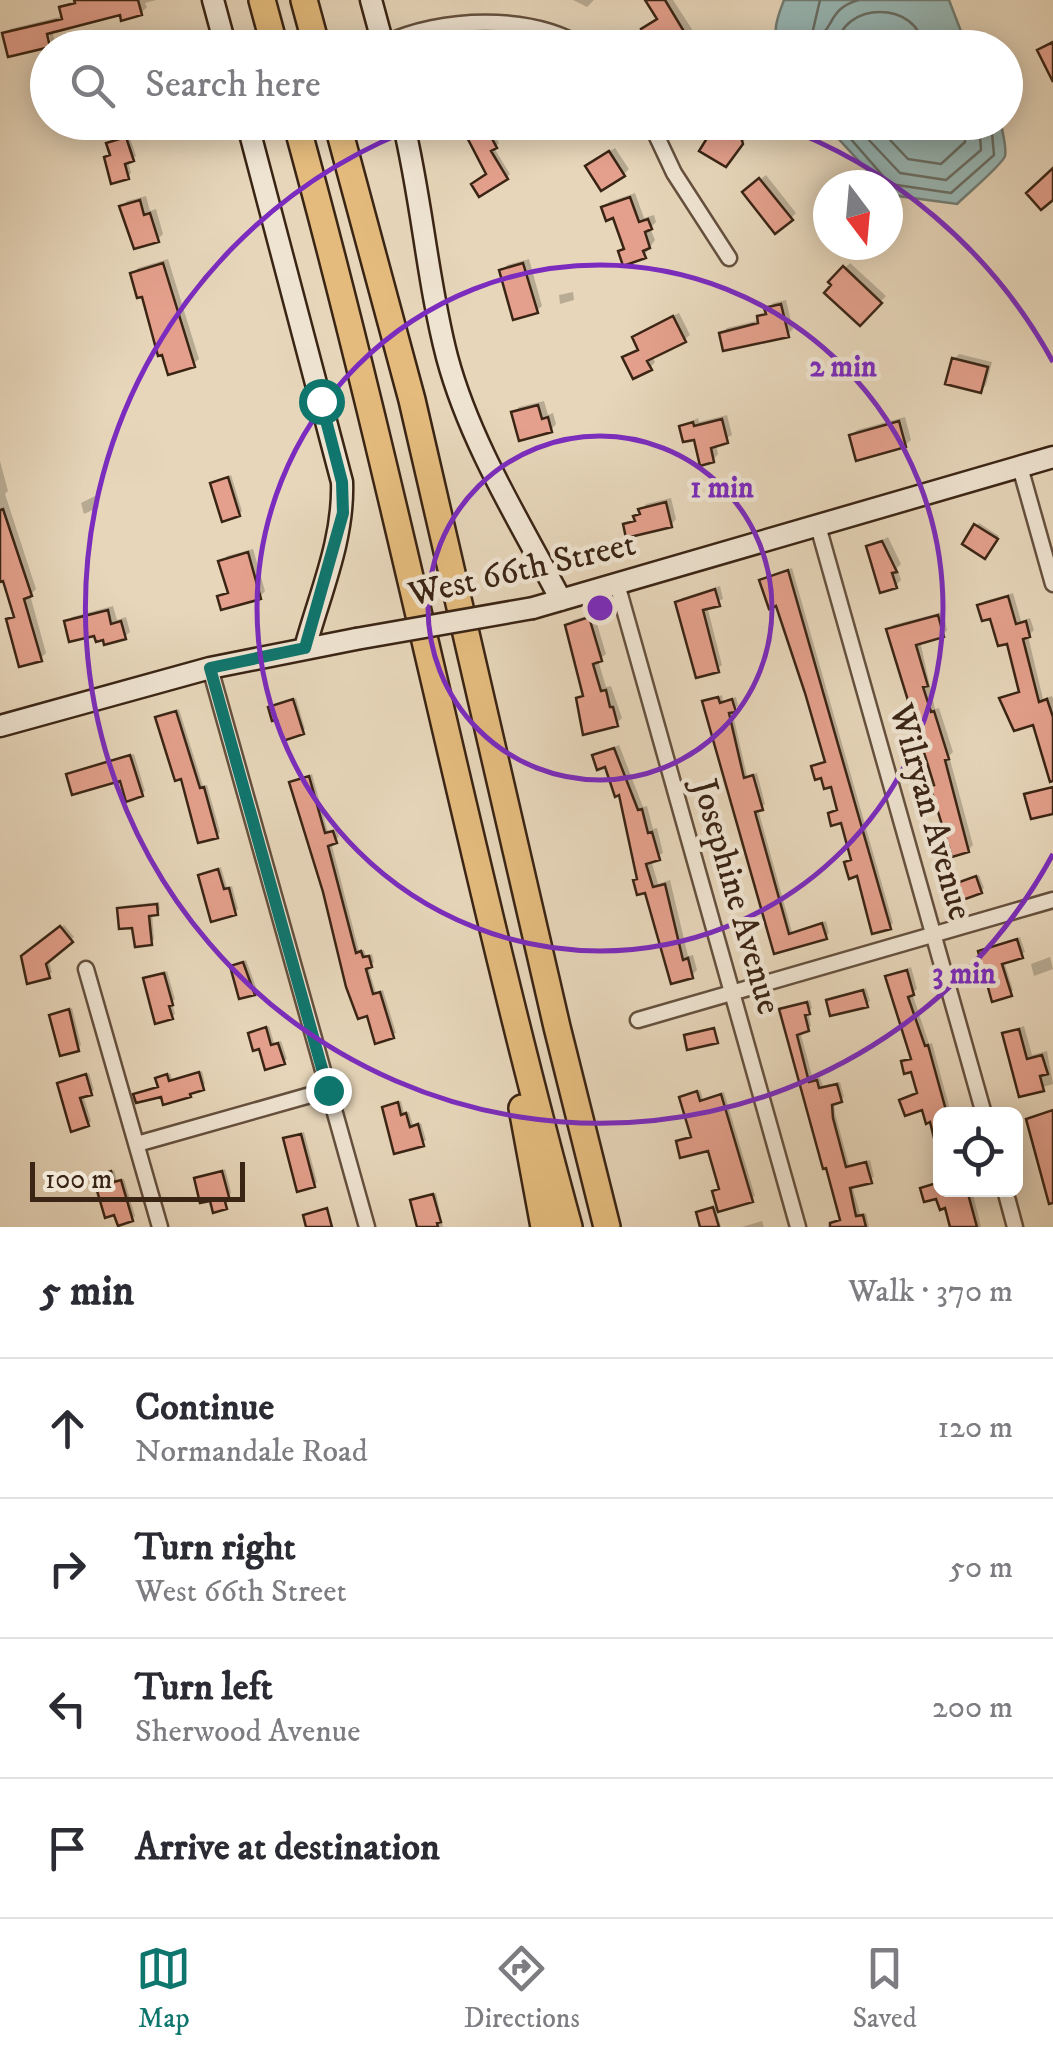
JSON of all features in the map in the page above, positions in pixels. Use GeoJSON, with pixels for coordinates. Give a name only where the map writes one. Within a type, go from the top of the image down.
{"type":"FeatureCollection","features":[{"type":"Feature","properties":{"kind":"highway"},"geometry":{"type":"LineString","coordinates":[[262,0],[270,30]]}},
{"type":"Feature","properties":{"kind":"highway"},"geometry":{"type":"LineString","coordinates":[[304,0],[312,30]]}},
{"type":"Feature","properties":{"kind":"highway"},"geometry":{"type":"LineString","coordinates":[[301,140],[384,456],[505,984],[570,1227]]}},
{"type":"Feature","properties":{"kind":"highway"},"geometry":{"type":"LineString","coordinates":[[342,140],[412,400],[607,1227]]}},
{"type":"Feature","properties":{"kind":"highway"},"geometry":{"type":"LineString","coordinates":[[505,984],[544,1227]]}},
{"type":"Feature","properties":{"kind":"street"},"geometry":{"type":"LineString","coordinates":[[213,0],[221,30]]}},
{"type":"Feature","properties":{"kind":"street"},"geometry":{"type":"LineString","coordinates":[[371,0],[379,30]]}},
{"type":"Feature","properties":{"kind":"street"},"geometry":{"type":"LineString","coordinates":[[432,30],[480,22],[542,30]]}},
{"type":"Feature","properties":{"kind":"street"},"geometry":{"type":"LineString","coordinates":[[252,140],[342,482],[343,513],[338,541],[305,648]]}},
{"type":"Feature","properties":{"kind":"street"},"geometry":{"type":"LineString","coordinates":[[407,140],[437,314],[452,373],[483,450],[560,600]]}},
{"type":"Feature","properties":{"kind":"street"},"geometry":{"type":"LineString","coordinates":[[658,140],[674,173],[729,258]]}},
{"type":"Feature","properties":{"kind":"street","name":"West 66th Street"},"geometry":{"type":"LineString","coordinates":[[0,726],[210,668],[534,608],[1053,457]]}},
{"type":"Feature","properties":{"kind":"street"},"geometry":{"type":"LineString","coordinates":[[1020,467],[1053,584]]}},
{"type":"Feature","properties":{"kind":"street","name":"Wilryan Avenue"},"geometry":{"type":"LineString","coordinates":[[818,526],[982,1107]]}},
{"type":"Feature","properties":{"kind":"street","name":"Josephine Avenue"},"geometry":{"type":"LineString","coordinates":[[617,584],[798,1227]]}},
{"type":"Feature","properties":{"kind":"street"},"geometry":{"type":"LineString","coordinates":[[210,668],[367,1227]]}},
{"type":"Feature","properties":{"kind":"street"},"geometry":{"type":"LineString","coordinates":[[638,1020],[1053,900]]}},
{"type":"Feature","properties":{"kind":"street"},"geometry":{"type":"LineString","coordinates":[[86,970],[160,1227]]}},
{"type":"Feature","properties":{"kind":"street"},"geometry":{"type":"LineString","coordinates":[[136,1144],[328,1090]]}},
{"type":"Feature","properties":{"kind":"street"},"geometry":{"type":"LineString","coordinates":[[1007,1197],[1015,1227]]}},
{"type":"Feature","properties":{"kind":"water"},"geometry":{"type":"Polygon","coordinates":[[[784,0],[949,0],[960,30],[776,30],[784,0]]]}},
{"type":"Feature","properties":{"kind":"water"},"geometry":{"type":"Polygon","coordinates":[[[840,140],[1004,140],[1003,160],[957,204],[903,197],[903,170],[867,170],[840,140]]]}},
{"type":"Feature","properties":{"kind":"building"},"geometry":{"type":"Polygon","coordinates":[[[74,0],[138,0],[142,15],[121,21],[120,15],[62,30],[30,30],[30,52],[8,57],[2,33],[62,19],[59,7],[75,3],[74,0]]]}},
{"type":"Feature","properties":{"kind":"building"},"geometry":{"type":"Polygon","coordinates":[[[645,0],[665,0],[683,30],[642,30],[657,19],[645,0]]]}},
{"type":"Feature","properties":{"kind":"building"},"geometry":{"type":"Polygon","coordinates":[[[1053,42],[1053,82],[1037,50],[1053,42]]]}},
{"type":"Feature","properties":{"kind":"building"},"geometry":{"type":"Polygon","coordinates":[[[127,140],[134,161],[125,164],[129,179],[111,184],[104,157],[110,155],[106,143],[127,140]]]}},
{"type":"Feature","properties":{"kind":"building"},"geometry":{"type":"Polygon","coordinates":[[[468,140],[493,140],[497,148],[491,151],[508,179],[479,197],[471,184],[486,174],[468,140]]]}},
{"type":"Feature","properties":{"kind":"building"},"geometry":{"type":"Polygon","coordinates":[[[706,140],[742,140],[743,144],[726,167],[699,151],[706,140]]]}},
{"type":"Feature","properties":{"kind":"building"},"geometry":{"type":"Polygon","coordinates":[[[609,151],[625,176],[601,191],[585,166],[609,151]]]}},
{"type":"Feature","properties":{"kind":"building"},"geometry":{"type":"Polygon","coordinates":[[[1053,168],[1053,200],[1041,210],[1026,193],[1053,168]]]}},
{"type":"Feature","properties":{"kind":"building"},"geometry":{"type":"Polygon","coordinates":[[[759,178],[793,220],[775,234],[742,192],[759,178]]]}},
{"type":"Feature","properties":{"kind":"building"},"geometry":{"type":"Polygon","coordinates":[[[630,197],[639,222],[648,219],[652,229],[645,232],[650,248],[643,251],[646,258],[623,266],[618,251],[624,249],[613,218],[606,221],[601,207],[630,197]]]}},
{"type":"Feature","properties":{"kind":"building"},"geometry":{"type":"Polygon","coordinates":[[[140,200],[144,215],[150,213],[159,242],[134,249],[119,206],[140,200]]]}},
{"type":"Feature","properties":{"kind":"building"},"geometry":{"type":"Polygon","coordinates":[[[163,263],[195,367],[168,375],[130,273],[163,263]]]}},
{"type":"Feature","properties":{"kind":"building"},"geometry":{"type":"Polygon","coordinates":[[[523,263],[538,313],[513,320],[499,270],[523,263]]]}},
{"type":"Feature","properties":{"kind":"building"},"geometry":{"type":"Polygon","coordinates":[[[843,266],[882,303],[860,326],[824,293],[831,285],[828,282],[843,266]]]}},
{"type":"Feature","properties":{"kind":"building"},"geometry":{"type":"Polygon","coordinates":[[[781,304],[789,337],[723,351],[719,333],[758,323],[757,316],[766,314],[764,308],[781,304]]]}},
{"type":"Feature","properties":{"kind":"building"},"geometry":{"type":"Polygon","coordinates":[[[673,316],[686,342],[647,361],[652,370],[633,379],[622,357],[638,350],[632,337],[673,316]]]}},
{"type":"Feature","properties":{"kind":"building"},"geometry":{"type":"Polygon","coordinates":[[[952,358],[988,367],[981,393],[945,384],[952,358]]]}},
{"type":"Feature","properties":{"kind":"building"},"geometry":{"type":"Polygon","coordinates":[[[538,405],[542,419],[548,417],[552,432],[519,441],[511,412],[538,405]]]}},
{"type":"Feature","properties":{"kind":"building"},"geometry":{"type":"Polygon","coordinates":[[[722,419],[728,443],[711,448],[714,462],[700,466],[694,440],[683,442],[679,426],[722,419]]]}},
{"type":"Feature","properties":{"kind":"building"},"geometry":{"type":"Polygon","coordinates":[[[899,421],[906,447],[856,461],[849,435],[899,421]]]}},
{"type":"Feature","properties":{"kind":"building"},"geometry":{"type":"Polygon","coordinates":[[[228,477],[240,516],[222,522],[210,483],[228,477]]]}},
{"type":"Feature","properties":{"kind":"building"},"geometry":{"type":"Polygon","coordinates":[[[666,502],[672,527],[626,538],[623,524],[635,521],[633,516],[640,514],[638,509],[666,502]]]}},
{"type":"Feature","properties":{"kind":"building"},"geometry":{"type":"Polygon","coordinates":[[[3,509],[32,596],[24,599],[42,661],[19,667],[6,619],[14,617],[3,581],[0,582],[3,509]]]}},
{"type":"Feature","properties":{"kind":"building"},"geometry":{"type":"Polygon","coordinates":[[[974,524],[998,539],[985,559],[962,544],[974,524]]]}},
{"type":"Feature","properties":{"kind":"building"},"geometry":{"type":"Polygon","coordinates":[[[882,541],[897,572],[892,573],[897,588],[880,593],[866,546],[882,541]]]}},
{"type":"Feature","properties":{"kind":"building"},"geometry":{"type":"Polygon","coordinates":[[[248,552],[261,599],[221,610],[217,596],[228,593],[218,561],[248,552]]]}},
{"type":"Feature","properties":{"kind":"building"},"geometry":{"type":"Polygon","coordinates":[[[788,570],[891,929],[872,934],[857,876],[849,879],[844,862],[851,860],[841,823],[831,826],[828,813],[837,810],[831,787],[824,789],[821,778],[815,780],[811,766],[825,762],[805,693],[776,606],[769,609],[759,580],[788,570]]]}},
{"type":"Feature","properties":{"kind":"building"},"geometry":{"type":"Polygon","coordinates":[[[715,589],[720,606],[703,610],[719,672],[696,678],[675,602],[715,589]]]}},
{"type":"Feature","properties":{"kind":"building"},"geometry":{"type":"Polygon","coordinates":[[[1008,596],[1016,624],[1026,621],[1030,637],[1023,639],[1039,702],[1047,699],[1053,717],[1050,782],[1033,725],[1014,731],[999,698],[1019,692],[1007,644],[998,646],[990,619],[982,621],[977,605],[1008,596]]]}},
{"type":"Feature","properties":{"kind":"building"},"geometry":{"type":"Polygon","coordinates":[[[108,610],[111,624],[121,621],[126,639],[104,645],[103,640],[96,642],[94,636],[69,642],[64,621],[108,610]]]}},
{"type":"Feature","properties":{"kind":"building"},"geometry":{"type":"Polygon","coordinates":[[[938,615],[944,637],[916,645],[928,686],[923,687],[949,759],[945,760],[969,852],[952,857],[886,629],[938,615]]]}},
{"type":"Feature","properties":{"kind":"building"},"geometry":{"type":"Polygon","coordinates":[[[589,617],[602,661],[593,664],[618,726],[583,735],[576,698],[583,696],[565,625],[589,617]]]}},
{"type":"Feature","properties":{"kind":"building"},"geometry":{"type":"Polygon","coordinates":[[[718,697],[720,703],[732,699],[736,712],[729,713],[744,778],[753,775],[763,810],[755,812],[789,934],[822,923],[827,939],[774,954],[702,701],[718,697]]]}},
{"type":"Feature","properties":{"kind":"building"},"geometry":{"type":"Polygon","coordinates":[[[293,699],[304,734],[283,741],[268,707],[293,699]]]}},
{"type":"Feature","properties":{"kind":"building"},"geometry":{"type":"Polygon","coordinates":[[[176,711],[218,838],[198,843],[181,779],[175,781],[155,717],[176,711]]]}},
{"type":"Feature","properties":{"kind":"building"},"geometry":{"type":"Polygon","coordinates":[[[614,748],[638,810],[642,809],[648,833],[652,832],[660,860],[646,864],[653,887],[665,884],[683,960],[688,958],[693,978],[671,984],[645,893],[637,895],[619,795],[615,797],[605,767],[597,770],[592,755],[614,748]]]}},
{"type":"Feature","properties":{"kind":"building"},"geometry":{"type":"Polygon","coordinates":[[[130,755],[143,796],[126,802],[120,781],[72,795],[66,774],[130,755]]]}},
{"type":"Feature","properties":{"kind":"building"},"geometry":{"type":"Polygon","coordinates":[[[309,776],[325,833],[333,831],[337,843],[328,846],[356,953],[361,951],[363,957],[369,956],[372,967],[366,969],[373,994],[380,992],[394,1038],[375,1044],[367,1016],[358,1019],[346,987],[323,892],[289,782],[309,776]]]}},
{"type":"Feature","properties":{"kind":"building"},"geometry":{"type":"Polygon","coordinates":[[[1053,787],[1053,814],[1031,819],[1024,794],[1053,787]]]}},
{"type":"Feature","properties":{"kind":"building"},"geometry":{"type":"Polygon","coordinates":[[[218,869],[224,889],[229,888],[236,915],[211,922],[198,875],[218,869]]]}},
{"type":"Feature","properties":{"kind":"building"},"geometry":{"type":"Polygon","coordinates":[[[976,876],[982,893],[960,901],[954,884],[976,876]]]}},
{"type":"Feature","properties":{"kind":"building"},"geometry":{"type":"Polygon","coordinates":[[[157,904],[158,915],[149,916],[152,945],[135,947],[132,928],[119,929],[117,908],[157,904]]]}},
{"type":"Feature","properties":{"kind":"building"},"geometry":{"type":"Polygon","coordinates":[[[60,926],[73,942],[46,964],[50,978],[27,984],[21,956],[60,926]]]}},
{"type":"Feature","properties":{"kind":"building"},"geometry":{"type":"Polygon","coordinates":[[[1017,939],[1023,958],[1002,964],[1012,996],[992,1002],[978,951],[1017,939]]]}},
{"type":"Feature","properties":{"kind":"building"},"geometry":{"type":"Polygon","coordinates":[[[243,962],[255,995],[239,999],[230,966],[243,962]]]}},
{"type":"Feature","properties":{"kind":"building"},"geometry":{"type":"Polygon","coordinates":[[[907,970],[914,995],[908,997],[925,1046],[928,1045],[945,1107],[933,1107],[933,1134],[922,1110],[905,1116],[899,1100],[917,1093],[911,1072],[904,1074],[901,1061],[911,1059],[885,976],[907,970]]]}},
{"type":"Feature","properties":{"kind":"building"},"geometry":{"type":"Polygon","coordinates":[[[164,973],[173,1019],[155,1024],[143,978],[164,973]]]}},
{"type":"Feature","properties":{"kind":"building"},"geometry":{"type":"Polygon","coordinates":[[[863,990],[868,1007],[830,1016],[826,1000],[863,990]]]}},
{"type":"Feature","properties":{"kind":"building"},"geometry":{"type":"Polygon","coordinates":[[[807,1002],[809,1031],[797,1035],[809,1082],[817,1080],[819,1088],[837,1084],[842,1102],[832,1105],[833,1118],[846,1167],[866,1162],[872,1183],[850,1188],[856,1216],[863,1215],[866,1227],[830,1227],[830,1223],[840,1220],[779,1009],[807,1002]]]}},
{"type":"Feature","properties":{"kind":"building"},"geometry":{"type":"Polygon","coordinates":[[[69,1009],[79,1051],[60,1056],[49,1015],[69,1009]]]}},
{"type":"Feature","properties":{"kind":"building"},"geometry":{"type":"Polygon","coordinates":[[[266,1027],[271,1045],[278,1043],[285,1064],[265,1070],[259,1049],[253,1051],[248,1033],[266,1027]]]}},
{"type":"Feature","properties":{"kind":"building"},"geometry":{"type":"Polygon","coordinates":[[[714,1028],[718,1043],[687,1050],[684,1035],[714,1028]]]}},
{"type":"Feature","properties":{"kind":"building"},"geometry":{"type":"Polygon","coordinates":[[[1019,1029],[1027,1059],[1042,1055],[1048,1074],[1040,1076],[1044,1091],[1019,1097],[1002,1033],[1019,1029]]]}},
{"type":"Feature","properties":{"kind":"building"},"geometry":{"type":"Polygon","coordinates":[[[199,1072],[204,1090],[190,1094],[191,1097],[163,1105],[161,1097],[136,1103],[133,1094],[158,1087],[155,1078],[167,1074],[169,1081],[199,1072]]]}},
{"type":"Feature","properties":{"kind":"building"},"geometry":{"type":"Polygon","coordinates":[[[86,1074],[92,1095],[80,1098],[89,1126],[71,1132],[57,1083],[86,1074]]]}},
{"type":"Feature","properties":{"kind":"building"},"geometry":{"type":"Polygon","coordinates":[[[697,1091],[700,1101],[721,1094],[753,1202],[718,1212],[712,1191],[719,1189],[708,1151],[680,1158],[676,1141],[691,1137],[679,1097],[697,1091]]]}},
{"type":"Feature","properties":{"kind":"building"},"geometry":{"type":"Polygon","coordinates":[[[398,1102],[410,1127],[418,1124],[424,1146],[394,1154],[382,1107],[398,1102]]]}},
{"type":"Feature","properties":{"kind":"building"},"geometry":{"type":"Polygon","coordinates":[[[1053,1110],[1053,1203],[1049,1204],[1026,1119],[1053,1110]]]}},
{"type":"Feature","properties":{"kind":"building"},"geometry":{"type":"Polygon","coordinates":[[[301,1134],[315,1187],[297,1192],[283,1138],[301,1134]]]}},
{"type":"Feature","properties":{"kind":"building"},"geometry":{"type":"Polygon","coordinates":[[[111,1171],[114,1182],[121,1180],[133,1221],[118,1226],[114,1215],[105,1218],[93,1177],[111,1171]]]}},
{"type":"Feature","properties":{"kind":"building"},"geometry":{"type":"Polygon","coordinates":[[[222,1171],[229,1197],[224,1198],[227,1209],[213,1213],[210,1201],[200,1203],[194,1178],[222,1171]]]}},
{"type":"Feature","properties":{"kind":"building"},"geometry":{"type":"Polygon","coordinates":[[[933,1184],[933,1197],[969,1197],[977,1227],[950,1227],[945,1208],[940,1210],[936,1199],[924,1202],[920,1188],[933,1184]]]}},
{"type":"Feature","properties":{"kind":"building"},"geometry":{"type":"Polygon","coordinates":[[[433,1194],[441,1222],[438,1227],[417,1227],[410,1200],[433,1194]]]}},
{"type":"Feature","properties":{"kind":"building"},"geometry":{"type":"Polygon","coordinates":[[[713,1207],[719,1227],[700,1227],[696,1212],[713,1207]]]}},
{"type":"Feature","properties":{"kind":"building"},"geometry":{"type":"Polygon","coordinates":[[[327,1208],[332,1227],[306,1227],[303,1215],[327,1208]]]}},
{"type":"Feature","properties":{"kind":"route"},"geometry":{"type":"LineString","coordinates":[[321,401],[342,482],[343,513],[305,648],[210,668],[328,1090]]}}]}
